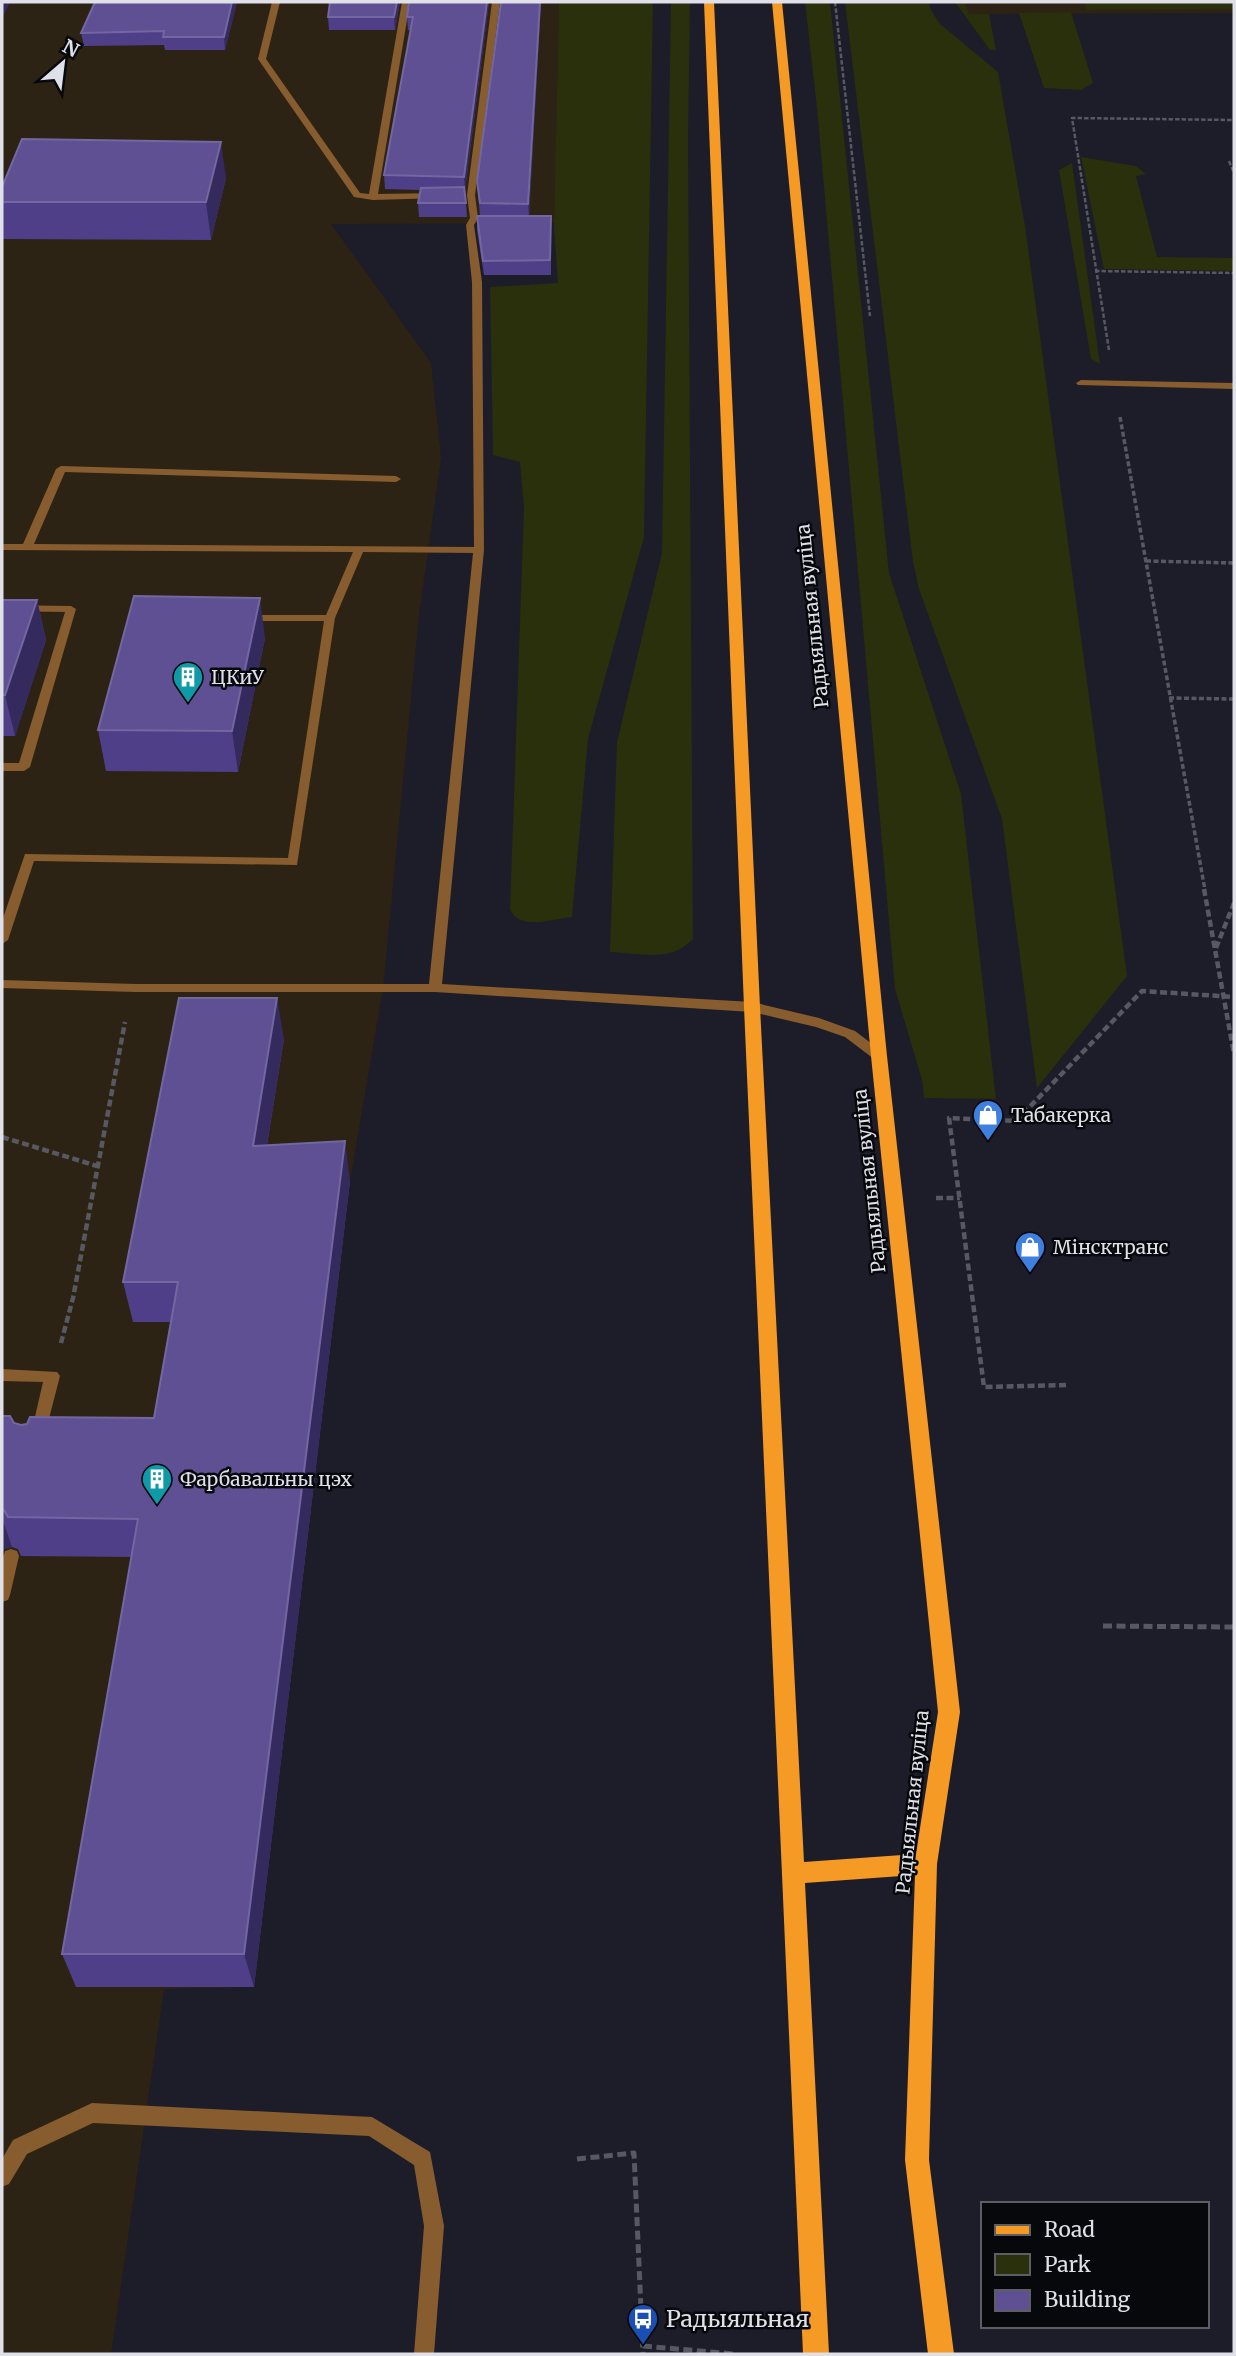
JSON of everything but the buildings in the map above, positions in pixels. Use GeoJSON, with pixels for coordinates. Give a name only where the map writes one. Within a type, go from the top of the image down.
{"type":"FeatureCollection","features":[{"type":"Feature","properties":{"kind":"main road"},"geometry":{"type":"LineString","coordinates":[[709,2],[752,1007],[816,2354]]}},
{"type":"Feature","properties":{"kind":"main road","name":"Радыяльная вуліца"},"geometry":{"type":"LineString","coordinates":[[777,2],[879,1056],[948,1712],[926,1864],[918,2160],[940,2354]]}},
{"type":"Feature","properties":{"kind":"main road"},"geometry":{"type":"LineString","coordinates":[[794,1873],[926,1864]]}},
{"type":"Feature","properties":{"kind":"lane"},"geometry":{"type":"LineString","coordinates":[[276,2],[262,59],[357,195],[447,196]]}},
{"type":"Feature","properties":{"kind":"lane"},"geometry":{"type":"LineString","coordinates":[[373,197],[406,2]]}},
{"type":"Feature","properties":{"kind":"lane"},"geometry":{"type":"LineString","coordinates":[[435,988],[479,550],[477,282],[470,225],[474,218],[471,195],[496,2]]}},
{"type":"Feature","properties":{"kind":"lane"},"geometry":{"type":"LineString","coordinates":[[459,196],[471,195]]}},
{"type":"Feature","properties":{"kind":"lane"},"geometry":{"type":"LineString","coordinates":[[1081,383],[1234,386]]}},
{"type":"Feature","properties":{"kind":"lane"},"geometry":{"type":"LineString","coordinates":[[27,547],[61,469],[396,479]]}},
{"type":"Feature","properties":{"kind":"lane"},"geometry":{"type":"LineString","coordinates":[[2,547],[479,550]]}},
{"type":"Feature","properties":{"kind":"lane"},"geometry":{"type":"LineString","coordinates":[[2,940],[29,857],[293,862],[330,618],[360,548]]}},
{"type":"Feature","properties":{"kind":"lane"},"geometry":{"type":"LineString","coordinates":[[2,608],[71,609],[24,767],[2,767]]}},
{"type":"Feature","properties":{"kind":"lane"},"geometry":{"type":"LineString","coordinates":[[238,618],[330,618]]}},
{"type":"Feature","properties":{"kind":"lane"},"geometry":{"type":"LineString","coordinates":[[2,984],[135,988],[435,988],[752,1007],[819,1023],[850,1034],[879,1056]]}},
{"type":"Feature","properties":{"kind":"lane"},"geometry":{"type":"LineString","coordinates":[[2,1375],[52,1376],[34,1456]]}},
{"type":"Feature","properties":{"kind":"lane"},"geometry":{"type":"LineString","coordinates":[[2,1595],[11,1556]]}},
{"type":"Feature","properties":{"kind":"lane"},"geometry":{"type":"LineString","coordinates":[[2,2177],[20,2147],[92,2113],[372,2127],[423,2159],[434,2226],[424,2354]]}},
{"type":"Feature","properties":{"kind":"path"},"geometry":{"type":"LineString","coordinates":[[835,2],[870,316]]}},
{"type":"Feature","properties":{"kind":"path"},"geometry":{"type":"LineString","coordinates":[[1234,120],[1072,118],[1114,383],[1234,1054]]}},
{"type":"Feature","properties":{"kind":"path"},"geometry":{"type":"LineString","coordinates":[[1229,161],[1234,173]]}},
{"type":"Feature","properties":{"kind":"path"},"geometry":{"type":"LineString","coordinates":[[1095,271],[1234,272]]}},
{"type":"Feature","properties":{"kind":"path"},"geometry":{"type":"LineString","coordinates":[[1146,561],[1234,563]]}},
{"type":"Feature","properties":{"kind":"path"},"geometry":{"type":"LineString","coordinates":[[1170,698],[1234,699]]}},
{"type":"Feature","properties":{"kind":"path"},"geometry":{"type":"LineString","coordinates":[[1215,949],[1234,902]]}},
{"type":"Feature","properties":{"kind":"path"},"geometry":{"type":"LineString","coordinates":[[52,1376],[73,1297],[122,1031],[135,988]]}},
{"type":"Feature","properties":{"kind":"path"},"geometry":{"type":"LineString","coordinates":[[1066,1385],[984,1387],[949,1118],[1016,1121],[1142,991],[1234,997]]}},
{"type":"Feature","properties":{"kind":"path"},"geometry":{"type":"LineString","coordinates":[[2,1137],[97,1166]]}},
{"type":"Feature","properties":{"kind":"path"},"geometry":{"type":"LineString","coordinates":[[1103,1626],[1234,1627]]}},
{"type":"Feature","properties":{"kind":"path"},"geometry":{"type":"LineString","coordinates":[[576,2159],[634,2153],[643,2350],[734,2354]]}},
{"type":"Feature","properties":{"kind":"shaded area"},"geometry":{"type":"Polygon","coordinates":[[[2,2],[559,2],[555,223],[331,224],[431,363],[441,458],[419,615],[383,988],[350,1181],[253,1987],[164,1989],[111,2354],[2,2354],[2,2]]]}},
{"type":"Feature","properties":{"kind":"shaded area"},"geometry":{"type":"Polygon","coordinates":[[[965,2],[1234,2],[1234,13],[969,14],[965,2]]]}},
{"type":"Feature","properties":{"kind":"green space"},"geometry":{"type":"Polygon","coordinates":[[[559,2],[653,2],[644,537],[588,739],[572,917],[529,922],[515,916],[510,910],[524,508],[520,462],[493,455],[490,287],[558,283],[554,230],[559,2]]]}},
{"type":"Feature","properties":{"kind":"green space"},"geometry":{"type":"Polygon","coordinates":[[[671,2],[690,2],[688,140],[693,939],[675,951],[644,955],[610,952],[617,742],[662,553],[671,2]]]}},
{"type":"Feature","properties":{"kind":"green space"},"geometry":{"type":"Polygon","coordinates":[[[805,2],[830,2],[889,573],[961,794],[996,1099],[924,1098],[922,1080],[895,989],[817,108],[805,2]]]}},
{"type":"Feature","properties":{"kind":"green space"},"geometry":{"type":"Polygon","coordinates":[[[845,2],[929,2],[940,24],[998,72],[1025,226],[1127,976],[1037,1088],[1002,819],[919,589],[913,562],[845,2]]]}},
{"type":"Feature","properties":{"kind":"green space"},"geometry":{"type":"Polygon","coordinates":[[[955,2],[965,2],[969,14],[989,14],[996,50],[990,50],[955,2]]]}},
{"type":"Feature","properties":{"kind":"green space"},"geometry":{"type":"Polygon","coordinates":[[[1084,2],[1234,2],[1234,9],[1087,10],[1084,2]]]}},
{"type":"Feature","properties":{"kind":"green space"},"geometry":{"type":"Polygon","coordinates":[[[1071,12],[1093,83],[1081,90],[1044,88],[1019,13],[1071,12]]]}},
{"type":"Feature","properties":{"kind":"green space"},"geometry":{"type":"Polygon","coordinates":[[[1081,157],[1136,166],[1146,174],[1136,176],[1157,257],[1234,258],[1234,271],[1104,269],[1081,157]]]}},
{"type":"Feature","properties":{"kind":"green space"},"geometry":{"type":"Polygon","coordinates":[[[1072,163],[1100,364],[1091,359],[1059,170],[1072,163]]]}},
{"type":"Feature","properties":{"kind":"place","name":"ЦКиУ"},"geometry":{"type":"Point","coordinates":[188,704]}},
{"type":"Feature","properties":{"kind":"place","name":"Табакерка"},"geometry":{"type":"Point","coordinates":[988,1142]}},
{"type":"Feature","properties":{"kind":"place","name":"Мінсктранс"},"geometry":{"type":"Point","coordinates":[1030,1274]}},
{"type":"Feature","properties":{"kind":"place","name":"Фарбавальны цэх"},"geometry":{"type":"Point","coordinates":[157,1506]}},
{"type":"Feature","properties":{"kind":"place","name":"Радыяльная"},"geometry":{"type":"Point","coordinates":[643,2346]}}]}
